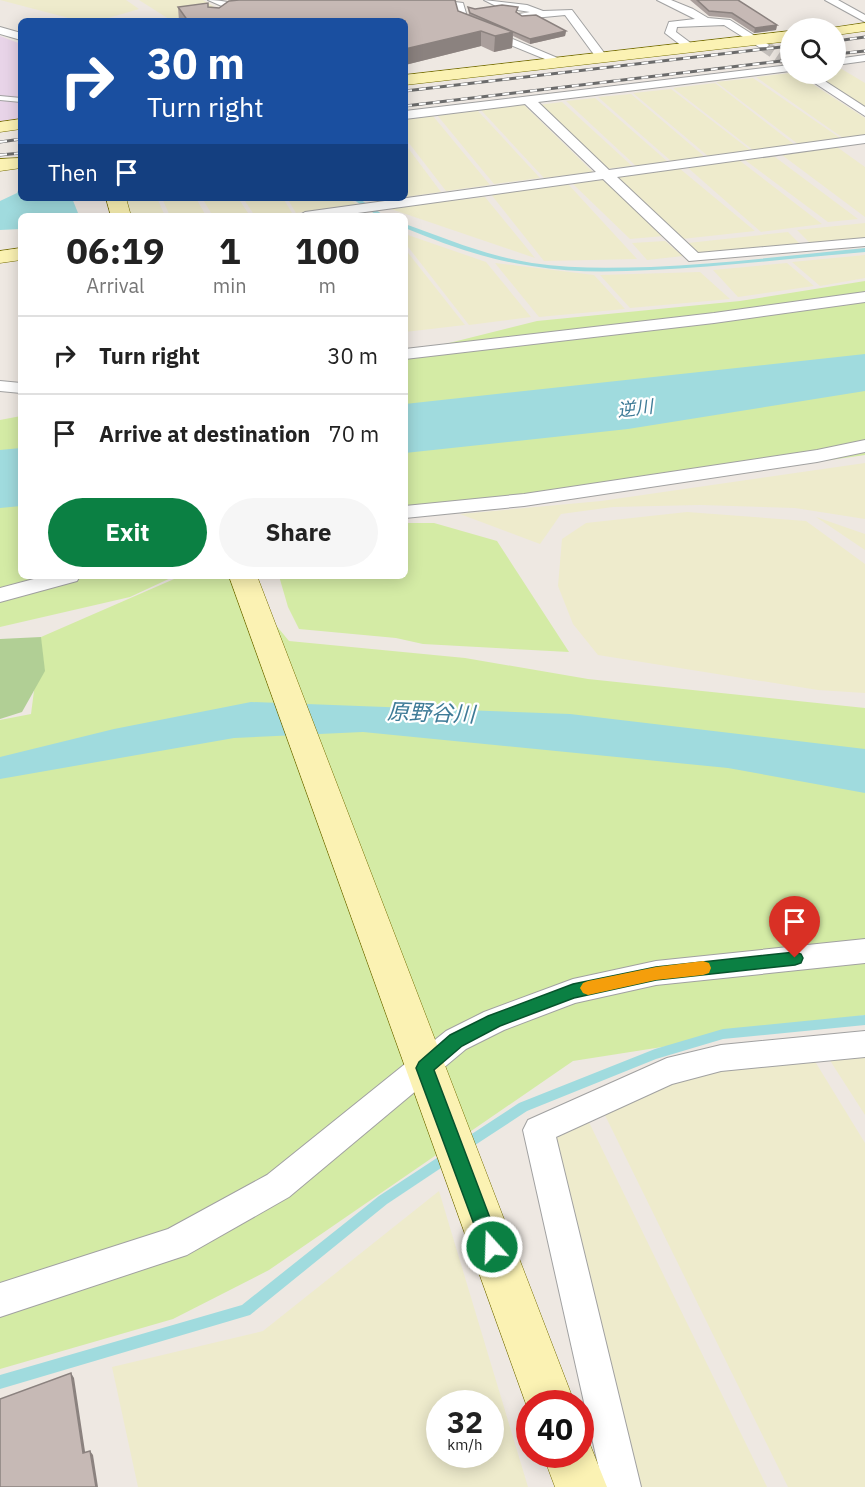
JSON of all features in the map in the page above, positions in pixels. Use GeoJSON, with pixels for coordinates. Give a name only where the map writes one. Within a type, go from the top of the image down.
{"type":"FeatureCollection","features":[{"type":"Feature","properties":{"kind":"street"},"geometry":{"type":"LineString","coordinates":[[213,0],[227,10],[252,14],[259,18]]}},
{"type":"Feature","properties":{"kind":"street"},"geometry":{"type":"LineString","coordinates":[[444,0],[459,5],[463,22],[561,62]]}},
{"type":"Feature","properties":{"kind":"street"},"geometry":{"type":"LineString","coordinates":[[489,0],[496,4],[531,8],[542,15]]}},
{"type":"Feature","properties":{"kind":"street"},"geometry":{"type":"LineString","coordinates":[[662,0],[680,8],[692,9],[705,21]]}},
{"type":"Feature","properties":{"kind":"street"},"geometry":{"type":"LineString","coordinates":[[830,0],[865,19]]}},
{"type":"Feature","properties":{"kind":"street"},"geometry":{"type":"LineString","coordinates":[[227,10],[259,2]]}},
{"type":"Feature","properties":{"kind":"street"},"geometry":{"type":"LineString","coordinates":[[523,16],[568,12],[602,58]]}},
{"type":"Feature","properties":{"kind":"street"},"geometry":{"type":"LineString","coordinates":[[690,47],[670,33],[673,24],[726,22],[759,43]]}},
{"type":"Feature","properties":{"kind":"street"},"geometry":{"type":"LineString","coordinates":[[846,30],[865,27]]}},
{"type":"Feature","properties":{"kind":"street"},"geometry":{"type":"LineString","coordinates":[[0,30],[18,36]]}},
{"type":"Feature","properties":{"kind":"street"},"geometry":{"type":"LineString","coordinates":[[408,80],[690,47],[759,43],[780,38]]}},
{"type":"Feature","properties":{"kind":"street"},"geometry":{"type":"LineString","coordinates":[[846,61],[865,58]]}},
{"type":"Feature","properties":{"kind":"street"},"geometry":{"type":"LineString","coordinates":[[408,115],[780,69]]}},
{"type":"Feature","properties":{"kind":"street"},"geometry":{"type":"LineString","coordinates":[[822,84],[865,112]]}},
{"type":"Feature","properties":{"kind":"street"},"geometry":{"type":"LineString","coordinates":[[528,100],[694,258],[865,242]]}},
{"type":"Feature","properties":{"kind":"street"},"geometry":{"type":"LineString","coordinates":[[0,127],[18,124]]}},
{"type":"Feature","properties":{"kind":"street"},"geometry":{"type":"LineString","coordinates":[[327,213],[865,139]]}},
{"type":"Feature","properties":{"kind":"street"},"geometry":{"type":"LineString","coordinates":[[0,165],[18,163]]}},
{"type":"Feature","properties":{"kind":"street"},"geometry":{"type":"LineString","coordinates":[[0,257],[18,254]]}},
{"type":"Feature","properties":{"kind":"street"},"geometry":{"type":"LineString","coordinates":[[408,354],[714,318],[865,297]]}},
{"type":"Feature","properties":{"kind":"street"},"geometry":{"type":"LineString","coordinates":[[408,512],[524,500],[688,473],[817,456],[865,446]]}},
{"type":"Feature","properties":{"kind":"street"},"geometry":{"type":"LineString","coordinates":[[0,595],[58,579]]}},
{"type":"Feature","properties":{"kind":"street"},"geometry":{"type":"LineString","coordinates":[[244,579],[545,1390]]}},
{"type":"Feature","properties":{"kind":"street"},"geometry":{"type":"LineString","coordinates":[[0,1300],[175,1243],[278,1186],[425,1068],[456,1040],[494,1021],[573,991],[656,973],[865,951]]}},
{"type":"Feature","properties":{"kind":"street"},"geometry":{"type":"LineString","coordinates":[[622,1487],[539,1130],[678,1069],[721,1058],[865,1044]]}},
{"type":"Feature","properties":{"kind":"street"},"geometry":{"type":"LineString","coordinates":[[574,1468],[581,1487]]}},
{"type":"Feature","properties":{"kind":"lane"},"geometry":{"type":"LineString","coordinates":[[0,98],[18,100]]}},
{"type":"Feature","properties":{"kind":"shaded area"},"geometry":{"type":"Polygon","coordinates":[[[0,0],[126,0],[139,9],[108,18],[69,18],[0,0]]]}},
{"type":"Feature","properties":{"kind":"shaded area"},"geometry":{"type":"Polygon","coordinates":[[[139,0],[203,0],[216,8],[213,14],[167,18],[139,0]]]}},
{"type":"Feature","properties":{"kind":"shaded area"},"geometry":{"type":"Polygon","coordinates":[[[0,36],[18,43],[18,120],[0,123],[0,36]]]}},
{"type":"Feature","properties":{"kind":"shaded area"},"geometry":{"type":"Polygon","coordinates":[[[846,72],[865,83],[865,110],[826,84],[846,84],[846,72]]]}},
{"type":"Feature","properties":{"kind":"shaded area"},"geometry":{"type":"Polygon","coordinates":[[[780,74],[780,84],[812,84],[865,118],[865,135],[843,138],[756,77],[780,74]]]}},
{"type":"Feature","properties":{"kind":"shaded area"},"geometry":{"type":"Polygon","coordinates":[[[753,78],[840,138],[798,144],[716,82],[753,78]]]}},
{"type":"Feature","properties":{"kind":"shaded area"},"geometry":{"type":"Polygon","coordinates":[[[715,83],[795,145],[753,150],[673,88],[715,83]]]}},
{"type":"Feature","properties":{"kind":"shaded area"},"geometry":{"type":"Polygon","coordinates":[[[671,89],[750,150],[708,156],[633,93],[671,89]]]}},
{"type":"Feature","properties":{"kind":"shaded area"},"geometry":{"type":"Polygon","coordinates":[[[631,94],[705,157],[671,161],[598,97],[631,94]]]}},
{"type":"Feature","properties":{"kind":"shaded area"},"geometry":{"type":"Polygon","coordinates":[[[595,98],[668,162],[636,166],[566,101],[595,98]]]}},
{"type":"Feature","properties":{"kind":"shaded area"},"geometry":{"type":"Polygon","coordinates":[[[562,102],[632,166],[605,169],[538,105],[562,102]]]}},
{"type":"Feature","properties":{"kind":"shaded area"},"geometry":{"type":"Polygon","coordinates":[[[524,105],[593,172],[544,178],[481,110],[524,105]]]}},
{"type":"Feature","properties":{"kind":"shaded area"},"geometry":{"type":"Polygon","coordinates":[[[478,111],[540,178],[494,184],[437,115],[478,111]]]}},
{"type":"Feature","properties":{"kind":"shaded area"},"geometry":{"type":"Polygon","coordinates":[[[433,116],[490,185],[446,191],[408,142],[408,120],[433,116]]]}},
{"type":"Feature","properties":{"kind":"shaded area"},"geometry":{"type":"Polygon","coordinates":[[[837,147],[865,167],[865,217],[782,155],[837,147]]]}},
{"type":"Feature","properties":{"kind":"shaded area"},"geometry":{"type":"Polygon","coordinates":[[[408,148],[441,192],[408,197],[408,148]]]}},
{"type":"Feature","properties":{"kind":"shaded area"},"geometry":{"type":"Polygon","coordinates":[[[775,157],[858,219],[828,222],[745,160],[775,157]]]}},
{"type":"Feature","properties":{"kind":"shaded area"},"geometry":{"type":"Polygon","coordinates":[[[739,160],[822,224],[761,232],[687,167],[739,160]]]}},
{"type":"Feature","properties":{"kind":"shaded area"},"geometry":{"type":"Polygon","coordinates":[[[679,168],[755,231],[682,239],[613,176],[679,168]]]}},
{"type":"Feature","properties":{"kind":"shaded area"},"geometry":{"type":"Polygon","coordinates":[[[603,180],[664,236],[630,239],[572,183],[603,180]]]}},
{"type":"Feature","properties":{"kind":"shaded area"},"geometry":{"type":"Polygon","coordinates":[[[568,184],[637,259],[544,261],[490,193],[568,184]]]}},
{"type":"Feature","properties":{"kind":"shaded area"},"geometry":{"type":"Polygon","coordinates":[[[485,197],[535,258],[408,213],[388,208],[485,197]]]}},
{"type":"Feature","properties":{"kind":"shaded area"},"geometry":{"type":"Polygon","coordinates":[[[125,201],[158,201],[164,213],[129,213],[125,201]]]}},
{"type":"Feature","properties":{"kind":"shaded area"},"geometry":{"type":"Polygon","coordinates":[[[163,201],[198,201],[204,213],[169,213],[163,201]]]}},
{"type":"Feature","properties":{"kind":"shaded area"},"geometry":{"type":"Polygon","coordinates":[[[204,201],[240,201],[248,213],[211,213],[204,201]]]}},
{"type":"Feature","properties":{"kind":"shaded area"},"geometry":{"type":"Polygon","coordinates":[[[245,201],[285,201],[292,213],[253,213],[245,201]]]}},
{"type":"Feature","properties":{"kind":"shaded area"},"geometry":{"type":"Polygon","coordinates":[[[289,201],[352,201],[357,204],[296,213],[289,201]]]}},
{"type":"Feature","properties":{"kind":"shaded area"},"geometry":{"type":"Polygon","coordinates":[[[865,223],[865,239],[811,244],[797,230],[865,223]]]}},
{"type":"Feature","properties":{"kind":"shaded area"},"geometry":{"type":"Polygon","coordinates":[[[788,232],[800,244],[698,255],[688,243],[788,232]]]}},
{"type":"Feature","properties":{"kind":"shaded area"},"geometry":{"type":"Polygon","coordinates":[[[408,235],[486,262],[531,317],[469,325],[408,247],[408,235]]]}},
{"type":"Feature","properties":{"kind":"shaded area"},"geometry":{"type":"Polygon","coordinates":[[[665,241],[683,256],[647,260],[632,243],[665,241]]]}},
{"type":"Feature","properties":{"kind":"shaded area"},"geometry":{"type":"Polygon","coordinates":[[[408,253],[465,325],[408,332],[408,253]]]}},
{"type":"Feature","properties":{"kind":"shaded area"},"geometry":{"type":"Polygon","coordinates":[[[865,255],[865,278],[820,286],[792,262],[865,255]]]}},
{"type":"Feature","properties":{"kind":"shaded area"},"geometry":{"type":"Polygon","coordinates":[[[495,263],[594,275],[625,309],[539,317],[495,263]]]}},
{"type":"Feature","properties":{"kind":"shaded area"},"geometry":{"type":"Polygon","coordinates":[[[787,263],[814,286],[738,297],[713,270],[787,263]]]}},
{"type":"Feature","properties":{"kind":"shaded area"},"geometry":{"type":"Polygon","coordinates":[[[700,272],[730,299],[630,308],[600,275],[700,272]]]}},
{"type":"Feature","properties":{"kind":"shaded area"},"geometry":{"type":"Polygon","coordinates":[[[865,463],[865,519],[795,508],[700,505],[613,507],[561,514],[540,544],[460,514],[601,501],[865,463]]]}},
{"type":"Feature","properties":{"kind":"shaded area"},"geometry":{"type":"Polygon","coordinates":[[[687,512],[806,521],[865,564],[865,693],[818,690],[598,655],[573,624],[558,586],[562,539],[586,523],[687,512]]]}},
{"type":"Feature","properties":{"kind":"shaded area"},"geometry":{"type":"Polygon","coordinates":[[[816,517],[865,534],[865,550],[816,517]]]}},
{"type":"Feature","properties":{"kind":"shaded area"},"geometry":{"type":"Polygon","coordinates":[[[865,1044],[865,1115],[822,1048],[865,1044]]]}},
{"type":"Feature","properties":{"kind":"shaded area"},"geometry":{"type":"Polygon","coordinates":[[[808,1050],[865,1143],[865,1487],[788,1487],[599,1103],[721,1058],[808,1050]]]}},
{"type":"Feature","properties":{"kind":"shaded area"},"geometry":{"type":"Polygon","coordinates":[[[583,1110],[767,1487],[629,1487],[539,1130],[583,1110]]]}},
{"type":"Feature","properties":{"kind":"shaded area"},"geometry":{"type":"Polygon","coordinates":[[[439,1191],[499,1390],[426,1390],[426,1468],[504,1468],[504,1407],[516,1447],[516,1468],[522,1468],[528,1487],[138,1487],[112,1367],[263,1331],[439,1191]]]}},
{"type":"Feature","properties":{"kind":"green space"},"geometry":{"type":"Polygon","coordinates":[[[865,281],[865,455],[628,489],[408,512],[408,353],[537,321],[740,301],[865,281]]]}},
{"type":"Feature","properties":{"kind":"green space"},"geometry":{"type":"Polygon","coordinates":[[[18,417],[18,579],[169,579],[130,597],[0,627],[0,420],[18,417]]]}},
{"type":"Feature","properties":{"kind":"green space"},"geometry":{"type":"Polygon","coordinates":[[[408,523],[434,523],[497,541],[569,652],[423,644],[396,638],[299,629],[288,607],[280,579],[408,579],[408,523]]]}},
{"type":"Feature","properties":{"kind":"green space"},"geometry":{"type":"Polygon","coordinates":[[[174,579],[237,579],[289,641],[465,658],[588,679],[865,708],[865,1015],[573,1061],[269,1270],[173,1319],[0,1369],[0,720],[31,714],[41,637],[174,579]]]}},
{"type":"Feature","properties":{"kind":"green space"},"geometry":{"type":"Polygon","coordinates":[[[41,637],[45,671],[22,712],[0,719],[0,639],[41,637]]]}},
{"type":"Feature","properties":{"kind":"water"},"geometry":{"type":"Polygon","coordinates":[[[18,190],[18,201],[73,201],[78,213],[18,213],[18,229],[0,230],[0,201],[18,190]]]}},
{"type":"Feature","properties":{"kind":"water","name":"逆川"},"geometry":{"type":"Polygon","coordinates":[[[865,354],[865,391],[628,429],[408,453],[408,404],[865,354]]]}},
{"type":"Feature","properties":{"kind":"water"},"geometry":{"type":"Polygon","coordinates":[[[18,448],[18,506],[0,508],[0,450],[18,448]]]}},
{"type":"Feature","properties":{"kind":"water","name":"原野谷川"},"geometry":{"type":"Polygon","coordinates":[[[251,702],[570,714],[865,749],[865,793],[728,768],[363,732],[234,738],[0,779],[0,757],[114,729],[251,702]]]}},
{"type":"Feature","properties":{"kind":"building"},"geometry":{"type":"Polygon","coordinates":[[[455,0],[458,11],[513,32],[495,36],[481,31],[408,48],[408,18],[186,18],[178,7],[208,3],[208,7],[219,8],[229,1],[455,0]]]}},
{"type":"Feature","properties":{"kind":"building"},"geometry":{"type":"Polygon","coordinates":[[[697,0],[738,0],[777,25],[755,28],[732,13],[709,11],[697,0]]]}},
{"type":"Feature","properties":{"kind":"building"},"geometry":{"type":"Polygon","coordinates":[[[502,5],[518,7],[516,12],[522,16],[536,15],[566,31],[530,39],[470,13],[468,7],[475,9],[502,5]]]}},
{"type":"Feature","properties":{"kind":"building"},"geometry":{"type":"Polygon","coordinates":[[[71,1373],[83,1453],[90,1451],[96,1487],[0,1487],[0,1399],[71,1373]]]}},
{"type":"Feature","properties":{"kind":"waterway"},"geometry":{"type":"LineString","coordinates":[[359,201],[377,213]]}},
{"type":"Feature","properties":{"kind":"waterway"},"geometry":{"type":"LineString","coordinates":[[408,227],[457,246],[495,257],[532,265],[588,269],[667,268],[865,250]]}},
{"type":"Feature","properties":{"kind":"waterway"},"geometry":{"type":"LineString","coordinates":[[465,1145],[523,1107],[655,1054],[723,1034],[865,1020]]}},
{"type":"Feature","properties":{"kind":"waterway"},"geometry":{"type":"LineString","coordinates":[[0,1382],[245,1310],[383,1200],[449,1156]]}},
{"type":"Feature","properties":{"kind":"tunnel"},"geometry":{"type":"LineString","coordinates":[[763,45],[780,56]]}},
{"type":"Feature","properties":{"kind":"railway"},"geometry":{"type":"LineString","coordinates":[[846,40],[865,37]]}},
{"type":"Feature","properties":{"kind":"railway"},"geometry":{"type":"LineString","coordinates":[[408,91],[780,47]]}},
{"type":"Feature","properties":{"kind":"railway"},"geometry":{"type":"LineString","coordinates":[[846,53],[865,51]]}},
{"type":"Feature","properties":{"kind":"railway"},"geometry":{"type":"LineString","coordinates":[[408,106],[780,61]]}},
{"type":"Feature","properties":{"kind":"railway"},"geometry":{"type":"LineString","coordinates":[[0,142],[18,139]]}},
{"type":"Feature","properties":{"kind":"railway"},"geometry":{"type":"LineString","coordinates":[[0,155],[18,153]]}},
{"type":"Feature","properties":{"kind":"slow traffic"},"geometry":{"type":"LineString","coordinates":[[588,988],[656,973],[703,968]]}},
{"type":"Feature","properties":{"kind":"route"},"geometry":{"type":"LineString","coordinates":[[492,1247],[425,1068],[456,1040],[494,1021],[573,991],[656,973],[795,958]]}}]}
